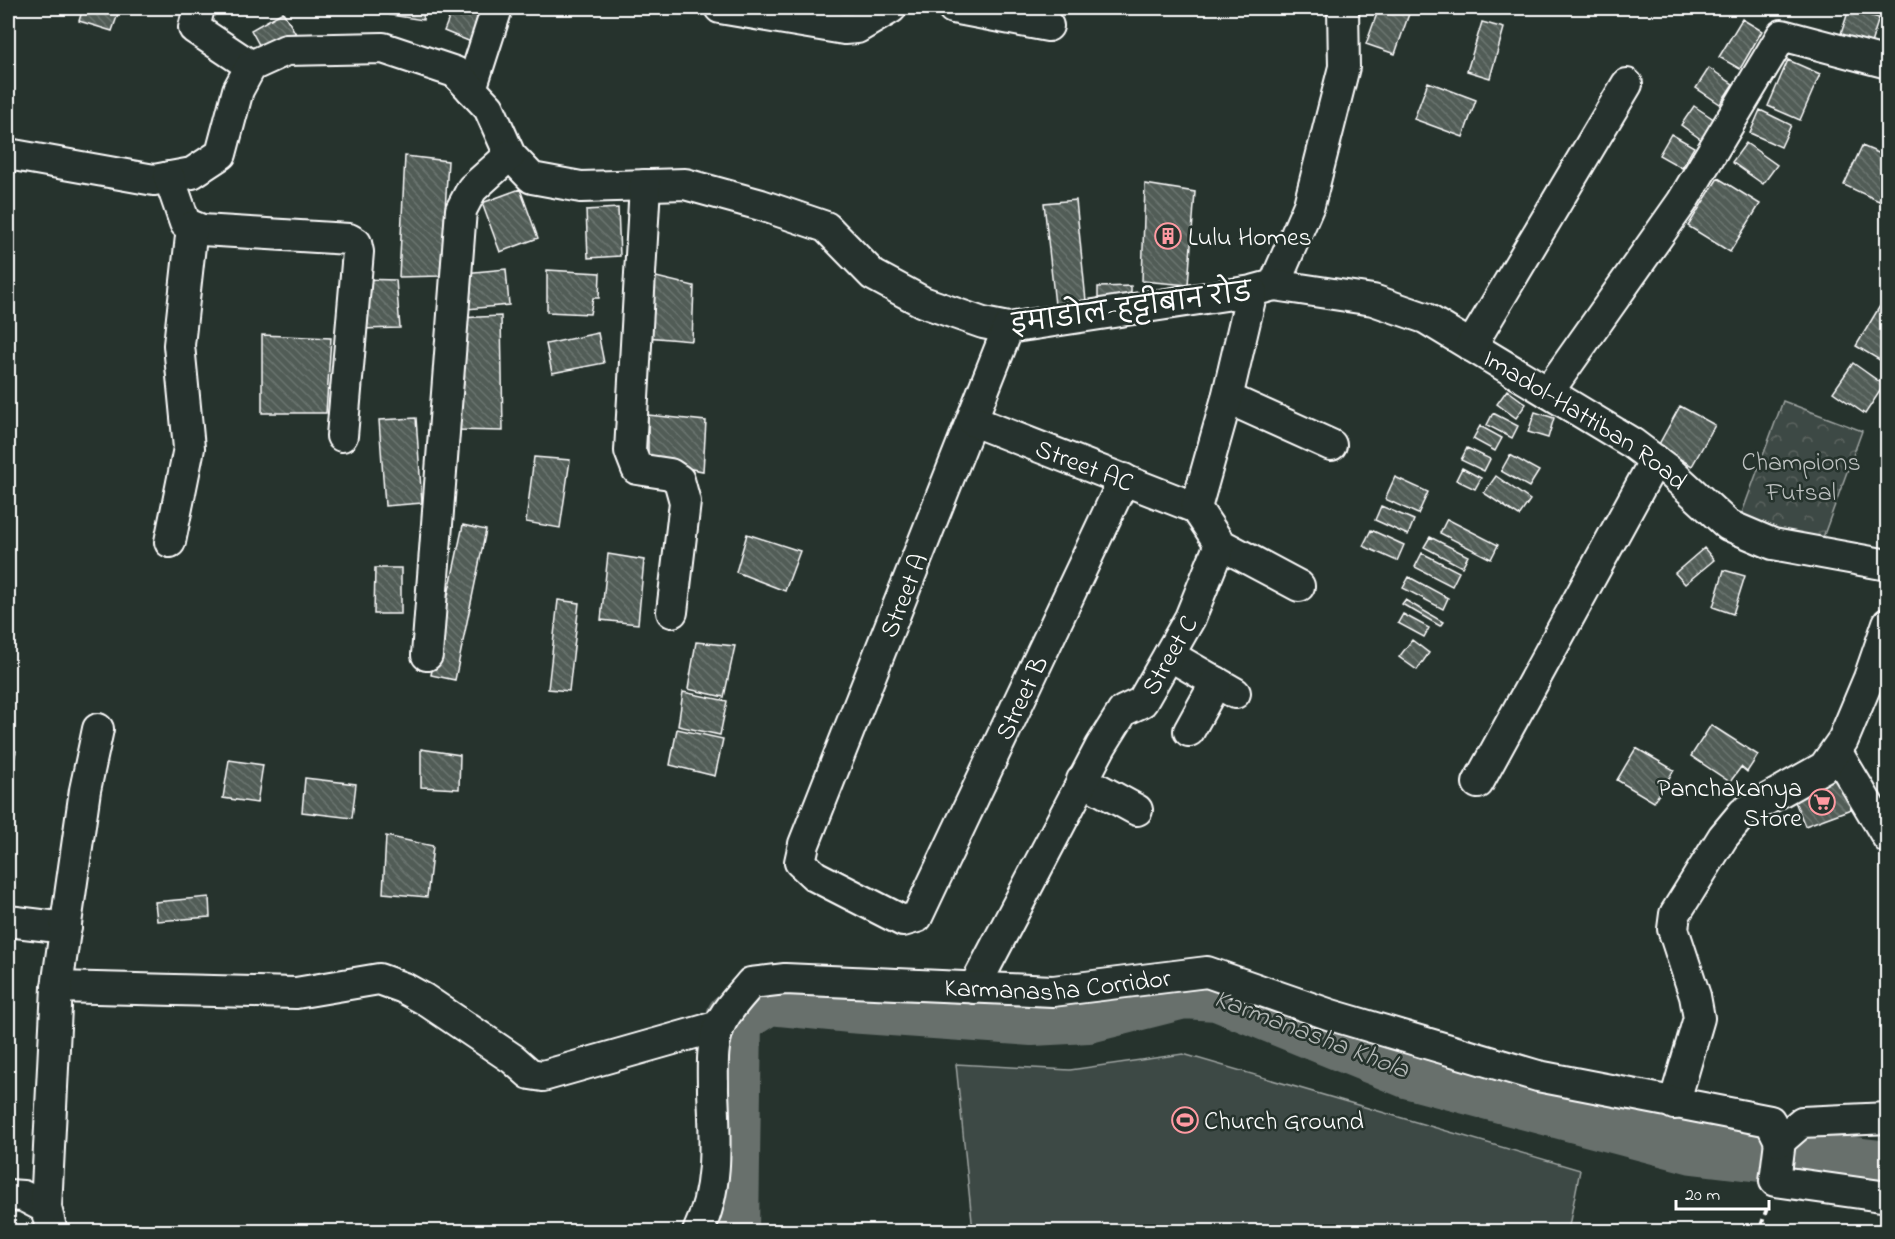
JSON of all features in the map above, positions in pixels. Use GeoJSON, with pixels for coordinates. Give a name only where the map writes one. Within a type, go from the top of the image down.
{"type":"FeatureCollection","features":[{"type":"Feature","properties":{"kind":"street"},"geometry":{"type":"LineString","coordinates":[[8,154],[154,180],[192,173],[221,154],[238,90],[252,66],[194,28],[199,8]]}},
{"type":"Feature","properties":{"kind":"street"},"geometry":{"type":"LineString","coordinates":[[471,88],[497,8]]}},
{"type":"Feature","properties":{"kind":"street"},"geometry":{"type":"LineString","coordinates":[[720,8],[844,29],[856,28],[891,8]]}},
{"type":"Feature","properties":{"kind":"street"},"geometry":{"type":"LineString","coordinates":[[953,8],[1048,26]]}},
{"type":"Feature","properties":{"kind":"street","name":"इमाडोल-हट्टीबान रोड"},"geometry":{"type":"LineString","coordinates":[[252,66],[286,50],[382,48],[455,72],[489,108],[510,155],[532,178],[581,187],[685,184],[761,205],[826,227],[873,274],[923,302],[983,323],[1008,328],[1263,288],[1309,205],[1344,67],[1343,8]]}},
{"type":"Feature","properties":{"kind":"street"},"geometry":{"type":"LineString","coordinates":[[1548,392],[1682,202],[1782,35],[1887,63]]}},
{"type":"Feature","properties":{"kind":"street"},"geometry":{"type":"LineString","coordinates":[[1472,346],[1627,84]]}},
{"type":"Feature","properties":{"kind":"street"},"geometry":{"type":"LineString","coordinates":[[427,655],[461,210],[472,189],[510,155]]}},
{"type":"Feature","properties":{"kind":"street"},"geometry":{"type":"LineString","coordinates":[[170,177],[185,223],[192,227],[202,230],[349,239],[356,243],[358,252],[342,436]]}},
{"type":"Feature","properties":{"kind":"street"},"geometry":{"type":"LineString","coordinates":[[645,185],[630,451],[637,469],[670,474],[679,480],[685,502],[672,612]]}},
{"type":"Feature","properties":{"kind":"street"},"geometry":{"type":"LineString","coordinates":[[170,542],[189,448],[179,345],[192,227]]}},
{"type":"Feature","properties":{"kind":"street"},"geometry":{"type":"LineString","coordinates":[[1263,288],[1227,398],[1196,508],[1220,544],[1299,586]]}},
{"type":"Feature","properties":{"kind":"street","name":"Imadol-Hattiban Road"},"geometry":{"type":"LineString","coordinates":[[1263,288],[1373,300],[1425,318],[1632,443],[1728,525],[1773,544],[1887,565]]}},
{"type":"Feature","properties":{"kind":"street","name":"Street A"},"geometry":{"type":"LineString","coordinates":[[916,917],[903,921],[815,876],[800,862],[804,844],[1008,328]]}},
{"type":"Feature","properties":{"kind":"street"},"geometry":{"type":"LineString","coordinates":[[1227,398],[1331,445]]}},
{"type":"Feature","properties":{"kind":"street","name":"Street AC"},"geometry":{"type":"LineString","coordinates":[[972,421],[1196,508]]}},
{"type":"Feature","properties":{"kind":"street"},"geometry":{"type":"LineString","coordinates":[[1478,783],[1654,460]]}},
{"type":"Feature","properties":{"kind":"street","name":"Street B"},"geometry":{"type":"LineString","coordinates":[[916,917],[1124,479]]}},
{"type":"Feature","properties":{"kind":"street","name":"Street C"},"geometry":{"type":"LineString","coordinates":[[974,988],[1082,780],[1123,711],[1142,702],[1190,618],[1220,544]]}},
{"type":"Feature","properties":{"kind":"street"},"geometry":{"type":"LineString","coordinates":[[1674,1104],[1699,1018],[1695,996],[1673,928],[1675,914],[1723,837],[1743,813],[1824,767],[1836,751],[1843,740],[1869,678],[1887,623]]}},
{"type":"Feature","properties":{"kind":"street"},"geometry":{"type":"LineString","coordinates":[[1169,655],[1226,687],[1190,731]]}},
{"type":"Feature","properties":{"kind":"street"},"geometry":{"type":"LineString","coordinates":[[49,1220],[57,987],[85,790],[98,729]]}},
{"type":"Feature","properties":{"kind":"street"},"geometry":{"type":"LineString","coordinates":[[1836,751],[1887,838]]}},
{"type":"Feature","properties":{"kind":"street"},"geometry":{"type":"LineString","coordinates":[[1082,780],[1137,810]]}},
{"type":"Feature","properties":{"kind":"street"},"geometry":{"type":"LineString","coordinates":[[8,921],[66,928]]}},
{"type":"Feature","properties":{"kind":"street","name":"Karmanasha Corridor"},"geometry":{"type":"LineString","coordinates":[[698,1232],[707,1213],[715,1163],[712,1053],[719,1026],[734,1002],[752,983],[785,979],[1053,991],[1207,972],[1331,1015],[1538,1076],[1770,1122],[1780,1141]]}},
{"type":"Feature","properties":{"kind":"street"},"geometry":{"type":"LineString","coordinates":[[57,987],[296,993],[380,979],[424,999],[513,1059],[531,1074],[543,1076],[719,1026]]}},
{"type":"Feature","properties":{"kind":"street"},"geometry":{"type":"LineString","coordinates":[[1887,1118],[1802,1122],[1780,1141],[1775,1181],[1887,1197]]}},
{"type":"Feature","properties":{"kind":"street"},"geometry":{"type":"LineString","coordinates":[[8,1195],[23,1196],[49,1220]]}},
{"type":"Feature","properties":{"kind":"green space","name":"Champions Futsal"},"geometry":{"type":"Polygon","coordinates":[[[1783,401],[1862,431],[1818,551],[1739,521],[1783,401]]]}},
{"type":"Feature","properties":{"kind":"green space","name":"Church Ground"},"geometry":{"type":"Polygon","coordinates":[[[1183,1054],[1580,1170],[1568,1231],[973,1231],[956,1064],[1070,1070],[1183,1054]]]}},
{"type":"Feature","properties":{"kind":"building"},"geometry":{"type":"Polygon","coordinates":[[[83,8],[120,8],[112,31],[79,21],[83,8]]]}},
{"type":"Feature","properties":{"kind":"building"},"geometry":{"type":"Polygon","coordinates":[[[392,8],[424,8],[423,20],[390,15],[392,8]]]}},
{"type":"Feature","properties":{"kind":"building"},"geometry":{"type":"Polygon","coordinates":[[[453,8],[491,8],[476,44],[444,31],[453,8]]]}},
{"type":"Feature","properties":{"kind":"building"},"geometry":{"type":"Polygon","coordinates":[[[1379,8],[1411,8],[1395,54],[1366,44],[1379,8]]]}},
{"type":"Feature","properties":{"kind":"building"},"geometry":{"type":"Polygon","coordinates":[[[1849,9],[1879,18],[1868,53],[1838,43],[1849,9]]]}},
{"type":"Feature","properties":{"kind":"building"},"geometry":{"type":"Polygon","coordinates":[[[283,12],[296,34],[263,52],[251,30],[283,12]]]}},
{"type":"Feature","properties":{"kind":"building"},"geometry":{"type":"Polygon","coordinates":[[[1742,19],[1762,31],[1740,69],[1719,57],[1742,19]]]}},
{"type":"Feature","properties":{"kind":"building"},"geometry":{"type":"Polygon","coordinates":[[[1482,22],[1504,28],[1490,78],[1467,71],[1482,22]]]}},
{"type":"Feature","properties":{"kind":"building"},"geometry":{"type":"Polygon","coordinates":[[[1788,60],[1820,74],[1800,120],[1768,106],[1788,60]]]}},
{"type":"Feature","properties":{"kind":"building"},"geometry":{"type":"Polygon","coordinates":[[[1709,68],[1733,84],[1720,104],[1696,88],[1709,68]]]}},
{"type":"Feature","properties":{"kind":"building"},"geometry":{"type":"Polygon","coordinates":[[[1428,82],[1476,100],[1463,137],[1414,119],[1428,82]]]}},
{"type":"Feature","properties":{"kind":"building"},"geometry":{"type":"Polygon","coordinates":[[[1694,106],[1715,120],[1702,140],[1681,125],[1694,106]]]}},
{"type":"Feature","properties":{"kind":"building"},"geometry":{"type":"Polygon","coordinates":[[[1760,110],[1791,125],[1781,147],[1750,133],[1760,110]]]}},
{"type":"Feature","properties":{"kind":"building"},"geometry":{"type":"Polygon","coordinates":[[[1671,134],[1694,147],[1682,168],[1659,155],[1671,134]]]}},
{"type":"Feature","properties":{"kind":"building"},"geometry":{"type":"Polygon","coordinates":[[[1746,143],[1777,165],[1763,184],[1732,162],[1746,143]]]}},
{"type":"Feature","properties":{"kind":"building"},"geometry":{"type":"Polygon","coordinates":[[[1862,146],[1888,157],[1888,184],[1879,201],[1844,185],[1862,146]]]}},
{"type":"Feature","properties":{"kind":"building"},"geometry":{"type":"Polygon","coordinates":[[[405,156],[448,161],[441,276],[399,277],[405,156]]]}},
{"type":"Feature","properties":{"kind":"building"},"geometry":{"type":"Polygon","coordinates":[[[1718,178],[1760,204],[1730,252],[1688,226],[1718,178]]]}},
{"type":"Feature","properties":{"kind":"building","name":"Lulu Homes"},"geometry":{"type":"Polygon","coordinates":[[[1145,184],[1195,192],[1188,285],[1142,281],[1145,184]]]}},
{"type":"Feature","properties":{"kind":"building"},"geometry":{"type":"Polygon","coordinates":[[[520,189],[538,238],[500,252],[482,203],[520,189]]]}},
{"type":"Feature","properties":{"kind":"building"},"geometry":{"type":"Polygon","coordinates":[[[1076,200],[1086,301],[1055,305],[1044,203],[1076,200]]]}},
{"type":"Feature","properties":{"kind":"building"},"geometry":{"type":"Polygon","coordinates":[[[618,208],[620,256],[588,258],[586,210],[618,208]]]}},
{"type":"Feature","properties":{"kind":"building"},"geometry":{"type":"Polygon","coordinates":[[[506,269],[509,305],[467,309],[464,273],[506,269]]]}},
{"type":"Feature","properties":{"kind":"building"},"geometry":{"type":"Polygon","coordinates":[[[547,270],[600,273],[599,298],[593,298],[590,314],[547,312],[547,270]]]}},
{"type":"Feature","properties":{"kind":"building"},"geometry":{"type":"Polygon","coordinates":[[[652,276],[694,286],[692,341],[646,337],[652,276]]]}},
{"type":"Feature","properties":{"kind":"building"},"geometry":{"type":"Polygon","coordinates":[[[357,279],[396,280],[400,328],[359,329],[357,279]]]}},
{"type":"Feature","properties":{"kind":"building"},"geometry":{"type":"Polygon","coordinates":[[[1131,286],[1131,298],[1098,299],[1098,287],[1131,286]]]}},
{"type":"Feature","properties":{"kind":"building"},"geometry":{"type":"Polygon","coordinates":[[[1883,301],[1888,303],[1888,365],[1856,346],[1883,301]]]}},
{"type":"Feature","properties":{"kind":"building"},"geometry":{"type":"Polygon","coordinates":[[[501,316],[503,431],[456,430],[457,318],[501,316]]]}},
{"type":"Feature","properties":{"kind":"building"},"geometry":{"type":"Polygon","coordinates":[[[598,333],[604,363],[552,373],[546,344],[598,333]]]}},
{"type":"Feature","properties":{"kind":"building"},"geometry":{"type":"Polygon","coordinates":[[[262,335],[331,338],[326,413],[262,413],[262,335]]]}},
{"type":"Feature","properties":{"kind":"building"},"geometry":{"type":"Polygon","coordinates":[[[1853,363],[1884,385],[1865,414],[1833,392],[1853,363]]]}},
{"type":"Feature","properties":{"kind":"building"},"geometry":{"type":"Polygon","coordinates":[[[1507,390],[1526,404],[1516,418],[1497,404],[1507,390]]]}},
{"type":"Feature","properties":{"kind":"building"},"geometry":{"type":"Polygon","coordinates":[[[1680,406],[1715,425],[1692,466],[1658,446],[1680,406]]]}},
{"type":"Feature","properties":{"kind":"building"},"geometry":{"type":"Polygon","coordinates":[[[1535,412],[1554,418],[1548,438],[1528,432],[1535,412]]]}},
{"type":"Feature","properties":{"kind":"building"},"geometry":{"type":"Polygon","coordinates":[[[1493,413],[1518,426],[1512,438],[1487,425],[1493,413]]]}},
{"type":"Feature","properties":{"kind":"building"},"geometry":{"type":"Polygon","coordinates":[[[648,415],[706,421],[703,471],[648,461],[648,415]]]}},
{"type":"Feature","properties":{"kind":"building"},"geometry":{"type":"Polygon","coordinates":[[[416,418],[422,503],[385,506],[379,420],[416,418]]]}},
{"type":"Feature","properties":{"kind":"building"},"geometry":{"type":"Polygon","coordinates":[[[1480,426],[1502,438],[1495,451],[1473,439],[1480,426]]]}},
{"type":"Feature","properties":{"kind":"building"},"geometry":{"type":"Polygon","coordinates":[[[1467,448],[1490,459],[1484,471],[1461,460],[1467,448]]]}},
{"type":"Feature","properties":{"kind":"building"},"geometry":{"type":"Polygon","coordinates":[[[1510,455],[1539,471],[1529,487],[1501,471],[1510,455]]]}},
{"type":"Feature","properties":{"kind":"building"},"geometry":{"type":"Polygon","coordinates":[[[534,457],[570,460],[560,528],[526,522],[534,457]]]}},
{"type":"Feature","properties":{"kind":"building"},"geometry":{"type":"Polygon","coordinates":[[[1462,468],[1481,478],[1475,489],[1456,480],[1462,468]]]}},
{"type":"Feature","properties":{"kind":"building"},"geometry":{"type":"Polygon","coordinates":[[[1496,476],[1530,500],[1519,516],[1484,493],[1496,476]]]}},
{"type":"Feature","properties":{"kind":"building"},"geometry":{"type":"Polygon","coordinates":[[[1395,477],[1428,492],[1418,514],[1385,499],[1395,477]]]}},
{"type":"Feature","properties":{"kind":"building"},"geometry":{"type":"Polygon","coordinates":[[[1381,506],[1414,520],[1408,535],[1375,520],[1381,506]]]}},
{"type":"Feature","properties":{"kind":"building"},"geometry":{"type":"Polygon","coordinates":[[[1447,519],[1498,545],[1491,559],[1440,533],[1447,519]]]}},
{"type":"Feature","properties":{"kind":"building"},"geometry":{"type":"Polygon","coordinates":[[[463,525],[486,530],[455,680],[431,675],[463,525]]]}},
{"type":"Feature","properties":{"kind":"building"},"geometry":{"type":"Polygon","coordinates":[[[1371,530],[1404,545],[1397,561],[1363,546],[1371,530]]]}},
{"type":"Feature","properties":{"kind":"building"},"geometry":{"type":"Polygon","coordinates":[[[747,534],[800,551],[785,591],[736,572],[747,534]]]}},
{"type":"Feature","properties":{"kind":"building"},"geometry":{"type":"Polygon","coordinates":[[[1430,537],[1468,556],[1462,567],[1424,547],[1430,537]]]}},
{"type":"Feature","properties":{"kind":"building"},"geometry":{"type":"Polygon","coordinates":[[[1704,548],[1714,560],[1685,584],[1675,573],[1704,548]]]}},
{"type":"Feature","properties":{"kind":"building"},"geometry":{"type":"Polygon","coordinates":[[[1422,553],[1459,572],[1452,586],[1415,567],[1422,553]]]}},
{"type":"Feature","properties":{"kind":"building"},"geometry":{"type":"Polygon","coordinates":[[[608,554],[644,560],[638,624],[601,620],[608,554]]]}},
{"type":"Feature","properties":{"kind":"building"},"geometry":{"type":"Polygon","coordinates":[[[375,568],[401,568],[401,614],[374,614],[375,568]]]}},
{"type":"Feature","properties":{"kind":"building"},"geometry":{"type":"Polygon","coordinates":[[[1724,570],[1745,576],[1733,614],[1713,607],[1724,570]]]}},
{"type":"Feature","properties":{"kind":"building"},"geometry":{"type":"Polygon","coordinates":[[[1409,577],[1448,598],[1443,609],[1403,588],[1409,577]]]}},
{"type":"Feature","properties":{"kind":"building"},"geometry":{"type":"Polygon","coordinates":[[[558,600],[579,603],[569,691],[548,689],[558,600]]]}},
{"type":"Feature","properties":{"kind":"building"},"geometry":{"type":"Polygon","coordinates":[[[1405,600],[1443,622],[1440,626],[1402,604],[1405,600]]]}},
{"type":"Feature","properties":{"kind":"building"},"geometry":{"type":"Polygon","coordinates":[[[1403,614],[1429,628],[1424,637],[1398,623],[1403,614]]]}},
{"type":"Feature","properties":{"kind":"building"},"geometry":{"type":"Polygon","coordinates":[[[1412,640],[1429,653],[1417,670],[1399,657],[1412,640]]]}},
{"type":"Feature","properties":{"kind":"building"},"geometry":{"type":"Polygon","coordinates":[[[696,642],[735,646],[724,697],[688,689],[696,642]]]}},
{"type":"Feature","properties":{"kind":"building"},"geometry":{"type":"Polygon","coordinates":[[[683,692],[727,701],[720,735],[678,726],[683,692]]]}},
{"type":"Feature","properties":{"kind":"building"},"geometry":{"type":"Polygon","coordinates":[[[1711,725],[1758,755],[1747,772],[1741,767],[1730,782],[1691,756],[1711,725]]]}},
{"type":"Feature","properties":{"kind":"building"},"geometry":{"type":"Polygon","coordinates":[[[677,729],[723,739],[715,776],[670,765],[677,729]]]}},
{"type":"Feature","properties":{"kind":"building"},"geometry":{"type":"Polygon","coordinates":[[[1636,748],[1674,770],[1654,802],[1617,780],[1636,748]]]}},
{"type":"Feature","properties":{"kind":"building"},"geometry":{"type":"Polygon","coordinates":[[[8,749],[16,751],[12,769],[8,768],[8,749]]]}},
{"type":"Feature","properties":{"kind":"building"},"geometry":{"type":"Polygon","coordinates":[[[421,749],[460,755],[459,789],[421,787],[421,749]]]}},
{"type":"Feature","properties":{"kind":"building"},"geometry":{"type":"Polygon","coordinates":[[[229,760],[263,765],[257,803],[223,798],[229,760]]]}},
{"type":"Feature","properties":{"kind":"building","name":"Panchakanya Store"},"geometry":{"type":"Polygon","coordinates":[[[1840,774],[1851,809],[1805,826],[1792,794],[1840,774]]]}},
{"type":"Feature","properties":{"kind":"building"},"geometry":{"type":"Polygon","coordinates":[[[305,778],[356,784],[352,818],[302,812],[305,778]]]}},
{"type":"Feature","properties":{"kind":"building"},"geometry":{"type":"Polygon","coordinates":[[[386,836],[433,846],[427,897],[383,893],[386,836]]]}},
{"type":"Feature","properties":{"kind":"building"},"geometry":{"type":"Polygon","coordinates":[[[209,897],[210,917],[157,921],[155,902],[209,897]]]}},
{"type":"Feature","properties":{"kind":"waterway","name":"Karmanasha Khola"},"geometry":{"type":"LineString","coordinates":[[731,1232],[734,1018],[768,997],[1032,1018],[1088,1015],[1183,991],[1218,993],[1410,1071],[1693,1146],[1888,1169]]}},
{"type":"Feature","properties":{"kind":"place","name":"Lulu Homes"},"geometry":{"type":"Point","coordinates":[1168,236]}},
{"type":"Feature","properties":{"kind":"place","name":"Panchakanya Store"},"geometry":{"type":"Point","coordinates":[1822,802]}},
{"type":"Feature","properties":{"kind":"place","name":"Church Ground"},"geometry":{"type":"Point","coordinates":[1185,1120]}}]}
